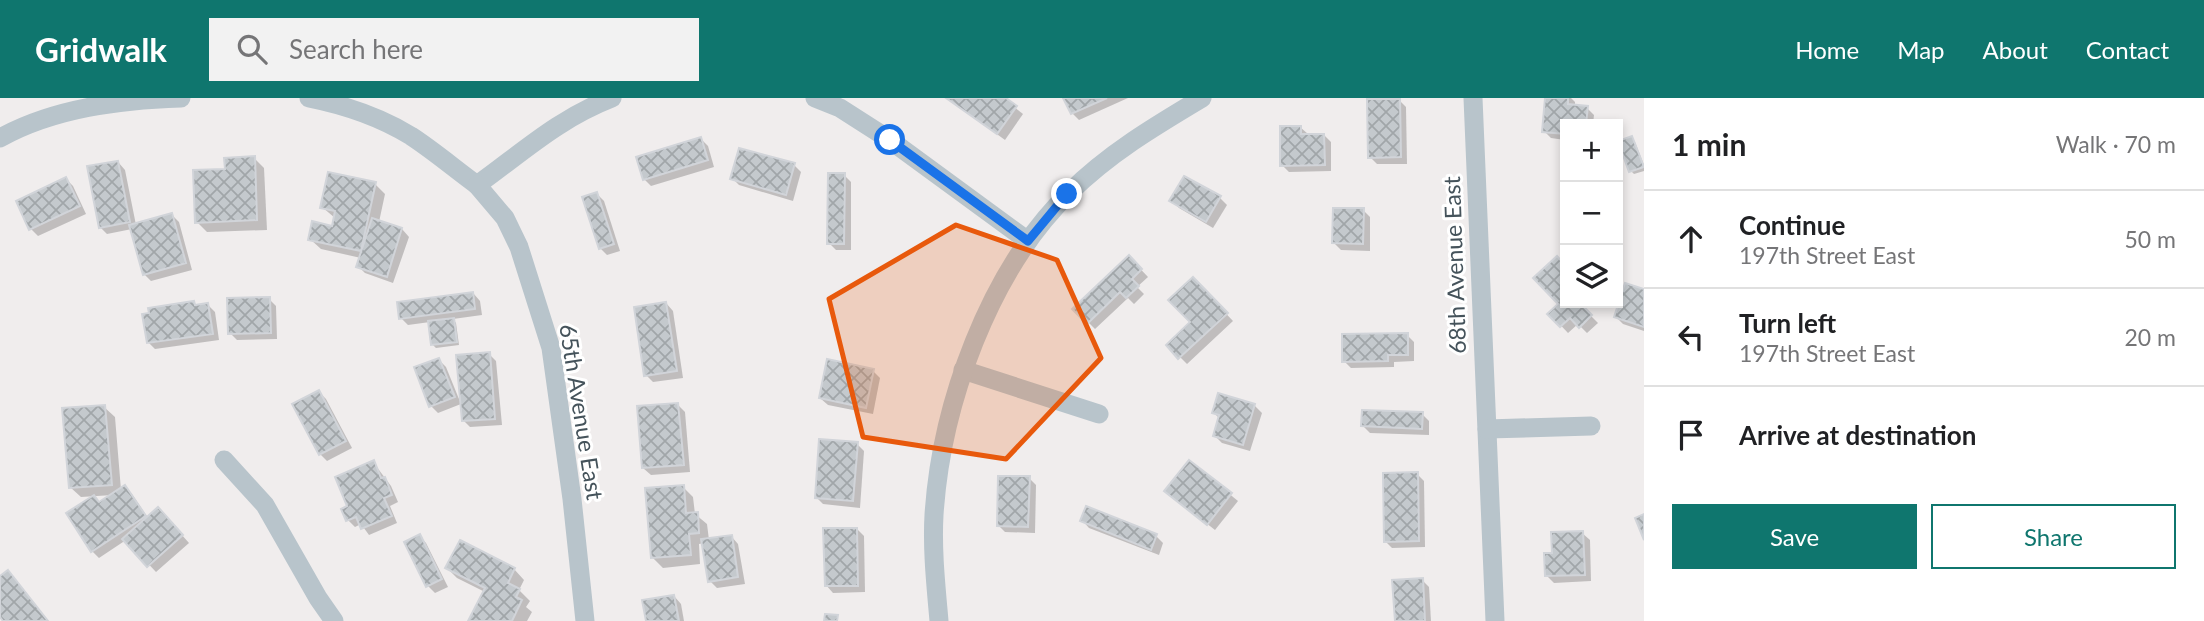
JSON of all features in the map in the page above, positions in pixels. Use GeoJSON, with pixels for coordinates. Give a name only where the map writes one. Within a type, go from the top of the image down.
{"type":"FeatureCollection","features":[{"type":"Feature","properties":{"kind":"street"},"geometry":{"type":"LineString","coordinates":[[0,138],[51,117],[100,105],[181,98]]}},
{"type":"Feature","properties":{"kind":"street","name":"65th Avenue East"},"geometry":{"type":"LineString","coordinates":[[309,98],[337,104],[383,121],[411,136],[477,185],[505,218],[519,247],[551,348],[572,499],[585,621]]}},
{"type":"Feature","properties":{"kind":"street"},"geometry":{"type":"LineString","coordinates":[[477,185],[583,109],[612,98]]}},
{"type":"Feature","properties":{"kind":"street"},"geometry":{"type":"LineString","coordinates":[[815,98],[840,108],[890,140],[1028,241]]}},
{"type":"Feature","properties":{"kind":"street"},"geometry":{"type":"LineString","coordinates":[[939,621],[934,547],[939,469],[947,426],[963,370],[984,320],[1028,241],[1067,194],[1113,154],[1202,98]]}},
{"type":"Feature","properties":{"kind":"street","name":"68th Avenue East"},"geometry":{"type":"LineString","coordinates":[[1473,98],[1495,621]]}},
{"type":"Feature","properties":{"kind":"street"},"geometry":{"type":"LineString","coordinates":[[963,370],[1099,414]]}},
{"type":"Feature","properties":{"kind":"street"},"geometry":{"type":"LineString","coordinates":[[1487,429],[1591,426]]}},
{"type":"Feature","properties":{"kind":"street"},"geometry":{"type":"LineString","coordinates":[[224,460],[265,505],[334,621]]}},
{"type":"Feature","properties":{"kind":"highlighted area"},"geometry":{"type":"Polygon","coordinates":[[[956,225],[1057,260],[1101,358],[1006,459],[863,437],[829,299],[956,225]]]}},
{"type":"Feature","properties":{"kind":"building"},"geometry":{"type":"Polygon","coordinates":[[[946,98],[1006,98],[1017,106],[997,134],[946,98]]]}},
{"type":"Feature","properties":{"kind":"building"},"geometry":{"type":"Polygon","coordinates":[[[1063,98],[1107,98],[1071,114],[1063,98]]]}},
{"type":"Feature","properties":{"kind":"building"},"geometry":{"type":"Polygon","coordinates":[[[1545,98],[1568,98],[1568,104],[1588,106],[1587,119],[1560,119],[1560,134],[1542,132],[1545,98]]]}},
{"type":"Feature","properties":{"kind":"building"},"geometry":{"type":"Polygon","coordinates":[[[1367,99],[1400,99],[1401,157],[1368,158],[1367,99]]]}},
{"type":"Feature","properties":{"kind":"building"},"geometry":{"type":"Polygon","coordinates":[[[1280,126],[1301,126],[1301,134],[1324,134],[1325,165],[1280,166],[1280,126]]]}},
{"type":"Feature","properties":{"kind":"building"},"geometry":{"type":"Polygon","coordinates":[[[1632,136],[1644,167],[1629,172],[1623,155],[1623,139],[1632,136]]]}},
{"type":"Feature","properties":{"kind":"building"},"geometry":{"type":"Polygon","coordinates":[[[701,137],[708,160],[643,180],[636,157],[701,137]]]}},
{"type":"Feature","properties":{"kind":"building"},"geometry":{"type":"Polygon","coordinates":[[[739,148],[795,163],[786,195],[730,179],[739,148]]]}},
{"type":"Feature","properties":{"kind":"building"},"geometry":{"type":"Polygon","coordinates":[[[255,156],[257,220],[195,223],[193,170],[225,169],[224,158],[255,156]]]}},
{"type":"Feature","properties":{"kind":"building"},"geometry":{"type":"Polygon","coordinates":[[[118,161],[130,222],[99,228],[87,166],[118,161]]]}},
{"type":"Feature","properties":{"kind":"building"},"geometry":{"type":"Polygon","coordinates":[[[328,172],[376,182],[361,251],[308,240],[312,221],[332,226],[335,211],[320,208],[328,172]]]}},
{"type":"Feature","properties":{"kind":"building"},"geometry":{"type":"Polygon","coordinates":[[[828,173],[845,173],[844,244],[827,244],[828,173]]]}},
{"type":"Feature","properties":{"kind":"building"},"geometry":{"type":"Polygon","coordinates":[[[1184,176],[1221,196],[1206,222],[1169,201],[1184,176]]]}},
{"type":"Feature","properties":{"kind":"building"},"geometry":{"type":"Polygon","coordinates":[[[66,177],[80,206],[29,230],[16,201],[66,177]]]}},
{"type":"Feature","properties":{"kind":"building"},"geometry":{"type":"Polygon","coordinates":[[[597,192],[614,244],[599,249],[582,197],[597,192]]]}},
{"type":"Feature","properties":{"kind":"building"},"geometry":{"type":"Polygon","coordinates":[[[1333,208],[1364,208],[1363,244],[1332,243],[1333,208]]]}},
{"type":"Feature","properties":{"kind":"building"},"geometry":{"type":"Polygon","coordinates":[[[172,213],[186,263],[143,275],[129,225],[172,213]]]}},
{"type":"Feature","properties":{"kind":"building"},"geometry":{"type":"Polygon","coordinates":[[[372,218],[402,228],[387,277],[356,267],[372,218]]]}},
{"type":"Feature","properties":{"kind":"building"},"geometry":{"type":"Polygon","coordinates":[[[1129,255],[1142,269],[1132,279],[1139,286],[1126,298],[1120,292],[1087,324],[1072,309],[1129,255]]]}},
{"type":"Feature","properties":{"kind":"building"},"geometry":{"type":"Polygon","coordinates":[[[1557,256],[1560,259],[1560,308],[1585,308],[1592,315],[1579,328],[1570,318],[1560,327],[1547,314],[1558,304],[1533,278],[1557,256]]]}},
{"type":"Feature","properties":{"kind":"building"},"geometry":{"type":"Polygon","coordinates":[[[1193,277],[1228,313],[1178,359],[1166,345],[1190,322],[1168,300],[1193,277]]]}},
{"type":"Feature","properties":{"kind":"building"},"geometry":{"type":"Polygon","coordinates":[[[1625,283],[1644,289],[1644,327],[1614,317],[1617,308],[1623,308],[1625,283]]]}},
{"type":"Feature","properties":{"kind":"building"},"geometry":{"type":"Polygon","coordinates":[[[473,292],[475,309],[399,319],[397,302],[473,292]]]}},
{"type":"Feature","properties":{"kind":"building"},"geometry":{"type":"Polygon","coordinates":[[[270,297],[271,333],[228,334],[227,298],[270,297]]]}},
{"type":"Feature","properties":{"kind":"building"},"geometry":{"type":"Polygon","coordinates":[[[194,301],[195,305],[208,303],[213,334],[147,343],[142,314],[149,313],[148,308],[194,301]]]}},
{"type":"Feature","properties":{"kind":"building"},"geometry":{"type":"Polygon","coordinates":[[[666,302],[677,371],[644,376],[634,307],[666,302]]]}},
{"type":"Feature","properties":{"kind":"building"},"geometry":{"type":"Polygon","coordinates":[[[454,318],[457,342],[431,345],[428,321],[454,318]]]}},
{"type":"Feature","properties":{"kind":"building"},"geometry":{"type":"Polygon","coordinates":[[[1408,333],[1408,355],[1388,355],[1388,361],[1342,362],[1342,334],[1408,333]]]}},
{"type":"Feature","properties":{"kind":"building"},"geometry":{"type":"Polygon","coordinates":[[[490,352],[495,419],[462,421],[456,355],[490,352]]]}},
{"type":"Feature","properties":{"kind":"building"},"geometry":{"type":"Polygon","coordinates":[[[439,358],[455,397],[429,407],[414,367],[439,358]]]}},
{"type":"Feature","properties":{"kind":"building"},"geometry":{"type":"Polygon","coordinates":[[[827,359],[874,369],[866,408],[819,398],[827,359]]]}},
{"type":"Feature","properties":{"kind":"building"},"geometry":{"type":"Polygon","coordinates":[[[319,390],[346,441],[319,455],[292,404],[319,390]]]}},
{"type":"Feature","properties":{"kind":"building"},"geometry":{"type":"Polygon","coordinates":[[[1218,393],[1255,404],[1243,445],[1213,436],[1219,415],[1212,413],[1218,393]]]}},
{"type":"Feature","properties":{"kind":"building"},"geometry":{"type":"Polygon","coordinates":[[[678,403],[684,465],[642,468],[637,406],[678,403]]]}},
{"type":"Feature","properties":{"kind":"building"},"geometry":{"type":"Polygon","coordinates":[[[105,405],[112,485],[69,488],[62,408],[105,405]]]}},
{"type":"Feature","properties":{"kind":"building"},"geometry":{"type":"Polygon","coordinates":[[[1362,410],[1423,412],[1422,429],[1361,426],[1362,410]]]}},
{"type":"Feature","properties":{"kind":"building"},"geometry":{"type":"Polygon","coordinates":[[[819,439],[858,442],[853,501],[815,498],[819,439]]]}},
{"type":"Feature","properties":{"kind":"building"},"geometry":{"type":"Polygon","coordinates":[[[374,460],[392,495],[384,498],[392,516],[361,529],[356,517],[346,521],[341,509],[347,506],[335,477],[374,460]]]}},
{"type":"Feature","properties":{"kind":"building"},"geometry":{"type":"Polygon","coordinates":[[[1189,460],[1232,493],[1207,525],[1164,491],[1189,460]]]}},
{"type":"Feature","properties":{"kind":"building"},"geometry":{"type":"Polygon","coordinates":[[[1418,472],[1419,541],[1384,542],[1383,473],[1418,472]]]}},
{"type":"Feature","properties":{"kind":"building"},"geometry":{"type":"Polygon","coordinates":[[[998,476],[1030,476],[1028,527],[997,526],[998,476]]]}},
{"type":"Feature","properties":{"kind":"building"},"geometry":{"type":"Polygon","coordinates":[[[125,485],[146,516],[91,552],[66,513],[94,495],[99,502],[125,485]]]}},
{"type":"Feature","properties":{"kind":"building"},"geometry":{"type":"Polygon","coordinates":[[[684,485],[686,513],[698,512],[699,533],[689,534],[691,555],[651,558],[645,488],[684,485]]]}},
{"type":"Feature","properties":{"kind":"building"},"geometry":{"type":"Polygon","coordinates":[[[1086,506],[1157,534],[1151,550],[1080,521],[1086,506]]]}},
{"type":"Feature","properties":{"kind":"building"},"geometry":{"type":"Polygon","coordinates":[[[158,507],[183,535],[147,567],[122,539],[158,507]]]}},
{"type":"Feature","properties":{"kind":"building"},"geometry":{"type":"Polygon","coordinates":[[[1644,514],[1644,540],[1635,518],[1644,514]]]}},
{"type":"Feature","properties":{"kind":"building"},"geometry":{"type":"Polygon","coordinates":[[[823,528],[857,528],[858,586],[825,586],[823,528]]]}},
{"type":"Feature","properties":{"kind":"building"},"geometry":{"type":"Polygon","coordinates":[[[1583,531],[1585,575],[1545,576],[1544,553],[1552,553],[1551,532],[1583,531]]]}},
{"type":"Feature","properties":{"kind":"building"},"geometry":{"type":"Polygon","coordinates":[[[420,534],[442,579],[426,587],[404,542],[420,534]]]}},
{"type":"Feature","properties":{"kind":"building"},"geometry":{"type":"Polygon","coordinates":[[[732,535],[738,577],[708,582],[701,539],[732,535]]]}},
{"type":"Feature","properties":{"kind":"building"},"geometry":{"type":"Polygon","coordinates":[[[460,540],[515,568],[508,583],[520,589],[516,597],[522,600],[512,621],[468,621],[485,588],[445,568],[460,540]]]}},
{"type":"Feature","properties":{"kind":"building"},"geometry":{"type":"Polygon","coordinates":[[[8,570],[48,621],[3,621],[0,617],[0,576],[8,570]]]}},
{"type":"Feature","properties":{"kind":"building"},"geometry":{"type":"Polygon","coordinates":[[[1423,578],[1425,621],[1395,621],[1392,580],[1423,578]]]}},
{"type":"Feature","properties":{"kind":"building"},"geometry":{"type":"Polygon","coordinates":[[[674,595],[679,621],[646,621],[642,600],[674,595]]]}},
{"type":"Feature","properties":{"kind":"building"},"geometry":{"type":"Polygon","coordinates":[[[825,614],[838,615],[837,621],[824,621],[825,614]]]}},
{"type":"Feature","properties":{"kind":"route"},"geometry":{"type":"LineString","coordinates":[[890,140],[1028,241],[1067,194]]}}]}
